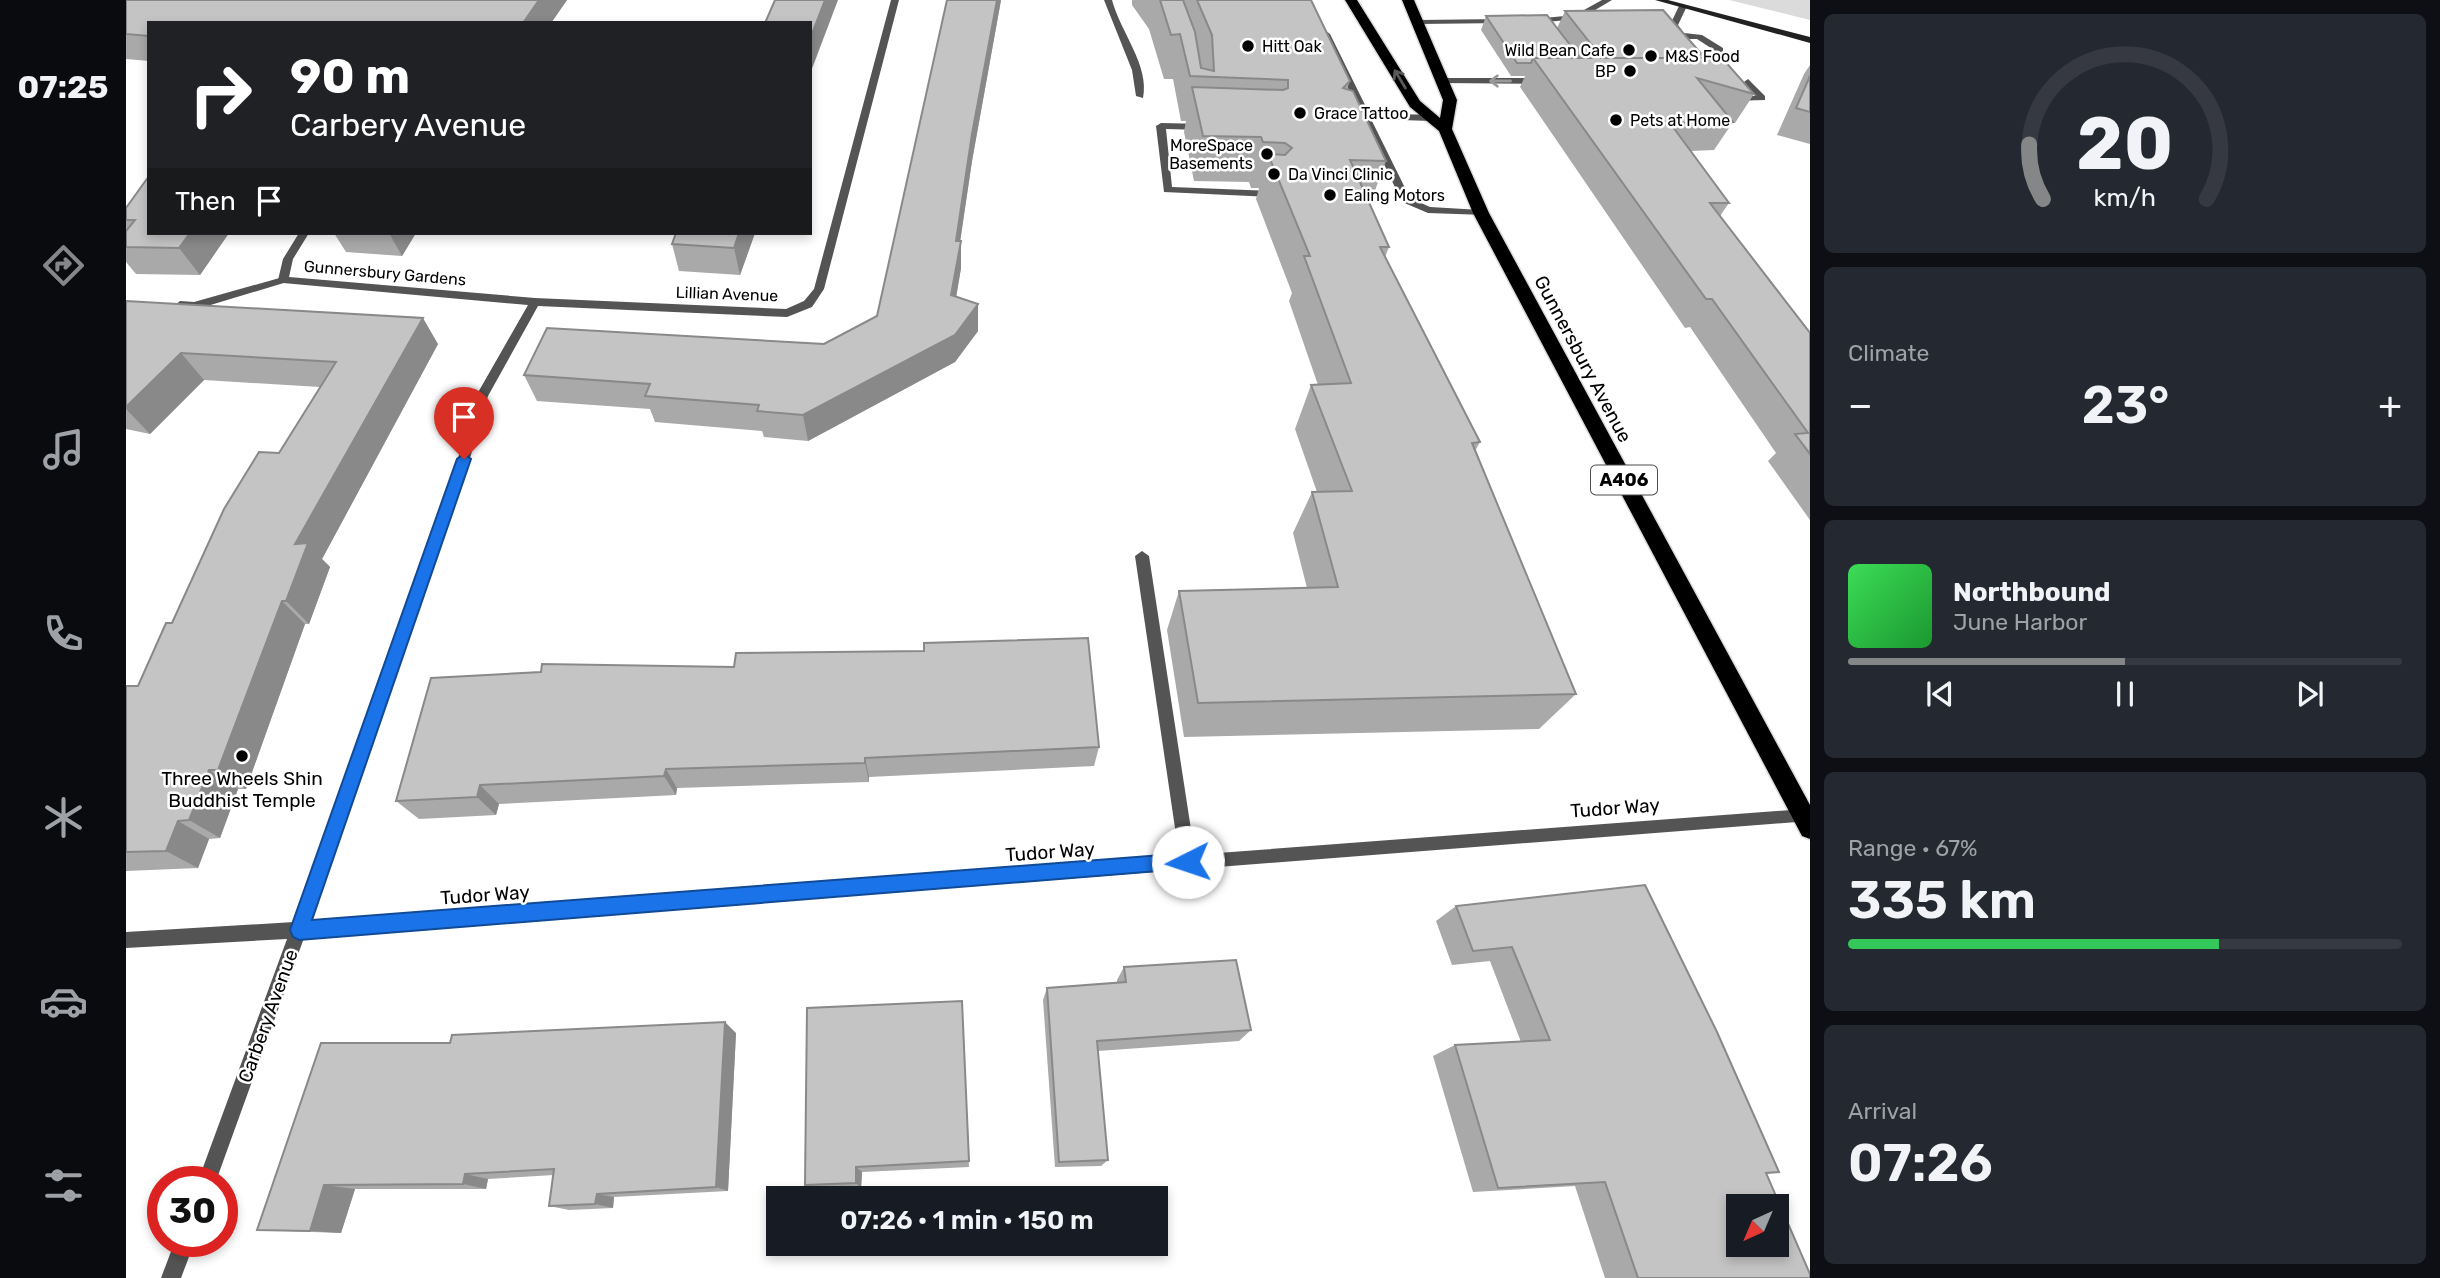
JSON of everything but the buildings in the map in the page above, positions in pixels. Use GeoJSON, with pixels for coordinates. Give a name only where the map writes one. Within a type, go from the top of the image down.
{"type":"FeatureCollection","features":[{"type":"Feature","properties":{"kind":"highway","name":"Gunnersbury Avenue"},"geometry":{"type":"LineString","coordinates":[[1351,0],[1415,104],[1438,123],[1481,213],[1807,822]]}},
{"type":"Feature","properties":{"kind":"highway","name":"Gunnersbury Avenue"},"geometry":{"type":"LineString","coordinates":[[1408,0],[1450,100],[1438,123]]}},
{"type":"Feature","properties":{"kind":"main road"},"geometry":{"type":"LineString","coordinates":[[1660,0],[1810,40]]}},
{"type":"Feature","properties":{"kind":"street","name":"Lillian Avenue"},"geometry":{"type":"LineString","coordinates":[[535,302],[787,313],[808,304],[819,289],[895,0]]}},
{"type":"Feature","properties":{"kind":"street"},"geometry":{"type":"LineString","coordinates":[[1108,0],[1141,76],[1140,96]]}},
{"type":"Feature","properties":{"kind":"street"},"geometry":{"type":"LineString","coordinates":[[1419,22],[1577,17],[1608,0]]}},
{"type":"Feature","properties":{"kind":"street"},"geometry":{"type":"LineString","coordinates":[[1683,6],[1674,25],[1688,44]]}},
{"type":"Feature","properties":{"kind":"street"},"geometry":{"type":"LineString","coordinates":[[1542,20],[1550,31]]}},
{"type":"Feature","properties":{"kind":"street"},"geometry":{"type":"LineString","coordinates":[[1321,24],[1406,201],[1428,210],[1481,213]]}},
{"type":"Feature","properties":{"kind":"street"},"geometry":{"type":"LineString","coordinates":[[1682,35],[1699,37],[1720,50]]}},
{"type":"Feature","properties":{"kind":"street"},"geometry":{"type":"LineString","coordinates":[[1443,81],[1550,82]]}},
{"type":"Feature","properties":{"kind":"street"},"geometry":{"type":"LineString","coordinates":[[1723,90],[1730,100],[1762,98],[1748,82]]}},
{"type":"Feature","properties":{"kind":"street"},"geometry":{"type":"LineString","coordinates":[[1367,116],[1438,123]]}},
{"type":"Feature","properties":{"kind":"street"},"geometry":{"type":"LineString","coordinates":[[1221,128],[1161,126],[1167,190],[1272,194]]}},
{"type":"Feature","properties":{"kind":"street"},"geometry":{"type":"LineString","coordinates":[[1360,131],[1373,132]]}},
{"type":"Feature","properties":{"kind":"street","name":"Gunnersbury Gardens"},"geometry":{"type":"LineString","coordinates":[[303,235],[288,259],[283,280],[535,302]]}},
{"type":"Feature","properties":{"kind":"street"},"geometry":{"type":"LineString","coordinates":[[167,304],[194,306],[283,280]]}},
{"type":"Feature","properties":{"kind":"street","name":"Carbery Avenue"},"geometry":{"type":"LineString","coordinates":[[212,1166],[458,480],[482,396],[535,302]]}},
{"type":"Feature","properties":{"kind":"street"},"geometry":{"type":"LineString","coordinates":[[1142,556],[1188,862]]}},
{"type":"Feature","properties":{"kind":"street","name":"Tudor Way"},"geometry":{"type":"LineString","coordinates":[[126,940],[299,930],[1188,862],[1807,822]]}},
{"type":"Feature","properties":{"kind":"street"},"geometry":{"type":"LineString","coordinates":[[171,1278],[179,1257]]}},
{"type":"Feature","properties":{"kind":"shaded area"},"geometry":{"type":"Polygon","coordinates":[[[1729,0],[1810,0],[1810,20],[1729,0]]]}},
{"type":"Feature","properties":{"kind":"place","name":"Hitt Oak"},"geometry":{"type":"Point","coordinates":[1248,46]}},
{"type":"Feature","properties":{"kind":"place","name":"Wild Bean Cafe"},"geometry":{"type":"Point","coordinates":[1629,50]}},
{"type":"Feature","properties":{"kind":"place","name":"M&S Food"},"geometry":{"type":"Point","coordinates":[1651,56]}},
{"type":"Feature","properties":{"kind":"place","name":"BP"},"geometry":{"type":"Point","coordinates":[1630,71]}},
{"type":"Feature","properties":{"kind":"place","name":"Grace Tattoo"},"geometry":{"type":"Point","coordinates":[1300,113]}},
{"type":"Feature","properties":{"kind":"place","name":"Pets at Home"},"geometry":{"type":"Point","coordinates":[1616,120]}},
{"type":"Feature","properties":{"kind":"place","name":"MoreSpace Basements"},"geometry":{"type":"Point","coordinates":[1267,154]}},
{"type":"Feature","properties":{"kind":"place","name":"Da Vinci Clinic"},"geometry":{"type":"Point","coordinates":[1274,174]}},
{"type":"Feature","properties":{"kind":"place","name":"Ealing Motors"},"geometry":{"type":"Point","coordinates":[1330,195]}},
{"type":"Feature","properties":{"kind":"place","name":"Three Wheels Shin Buddhist Temple"},"geometry":{"type":"Point","coordinates":[242,756]}},
{"type":"Feature","properties":{"kind":"route"},"geometry":{"type":"LineString","coordinates":[[464,459],[299,930],[1188,862]]}}]}
